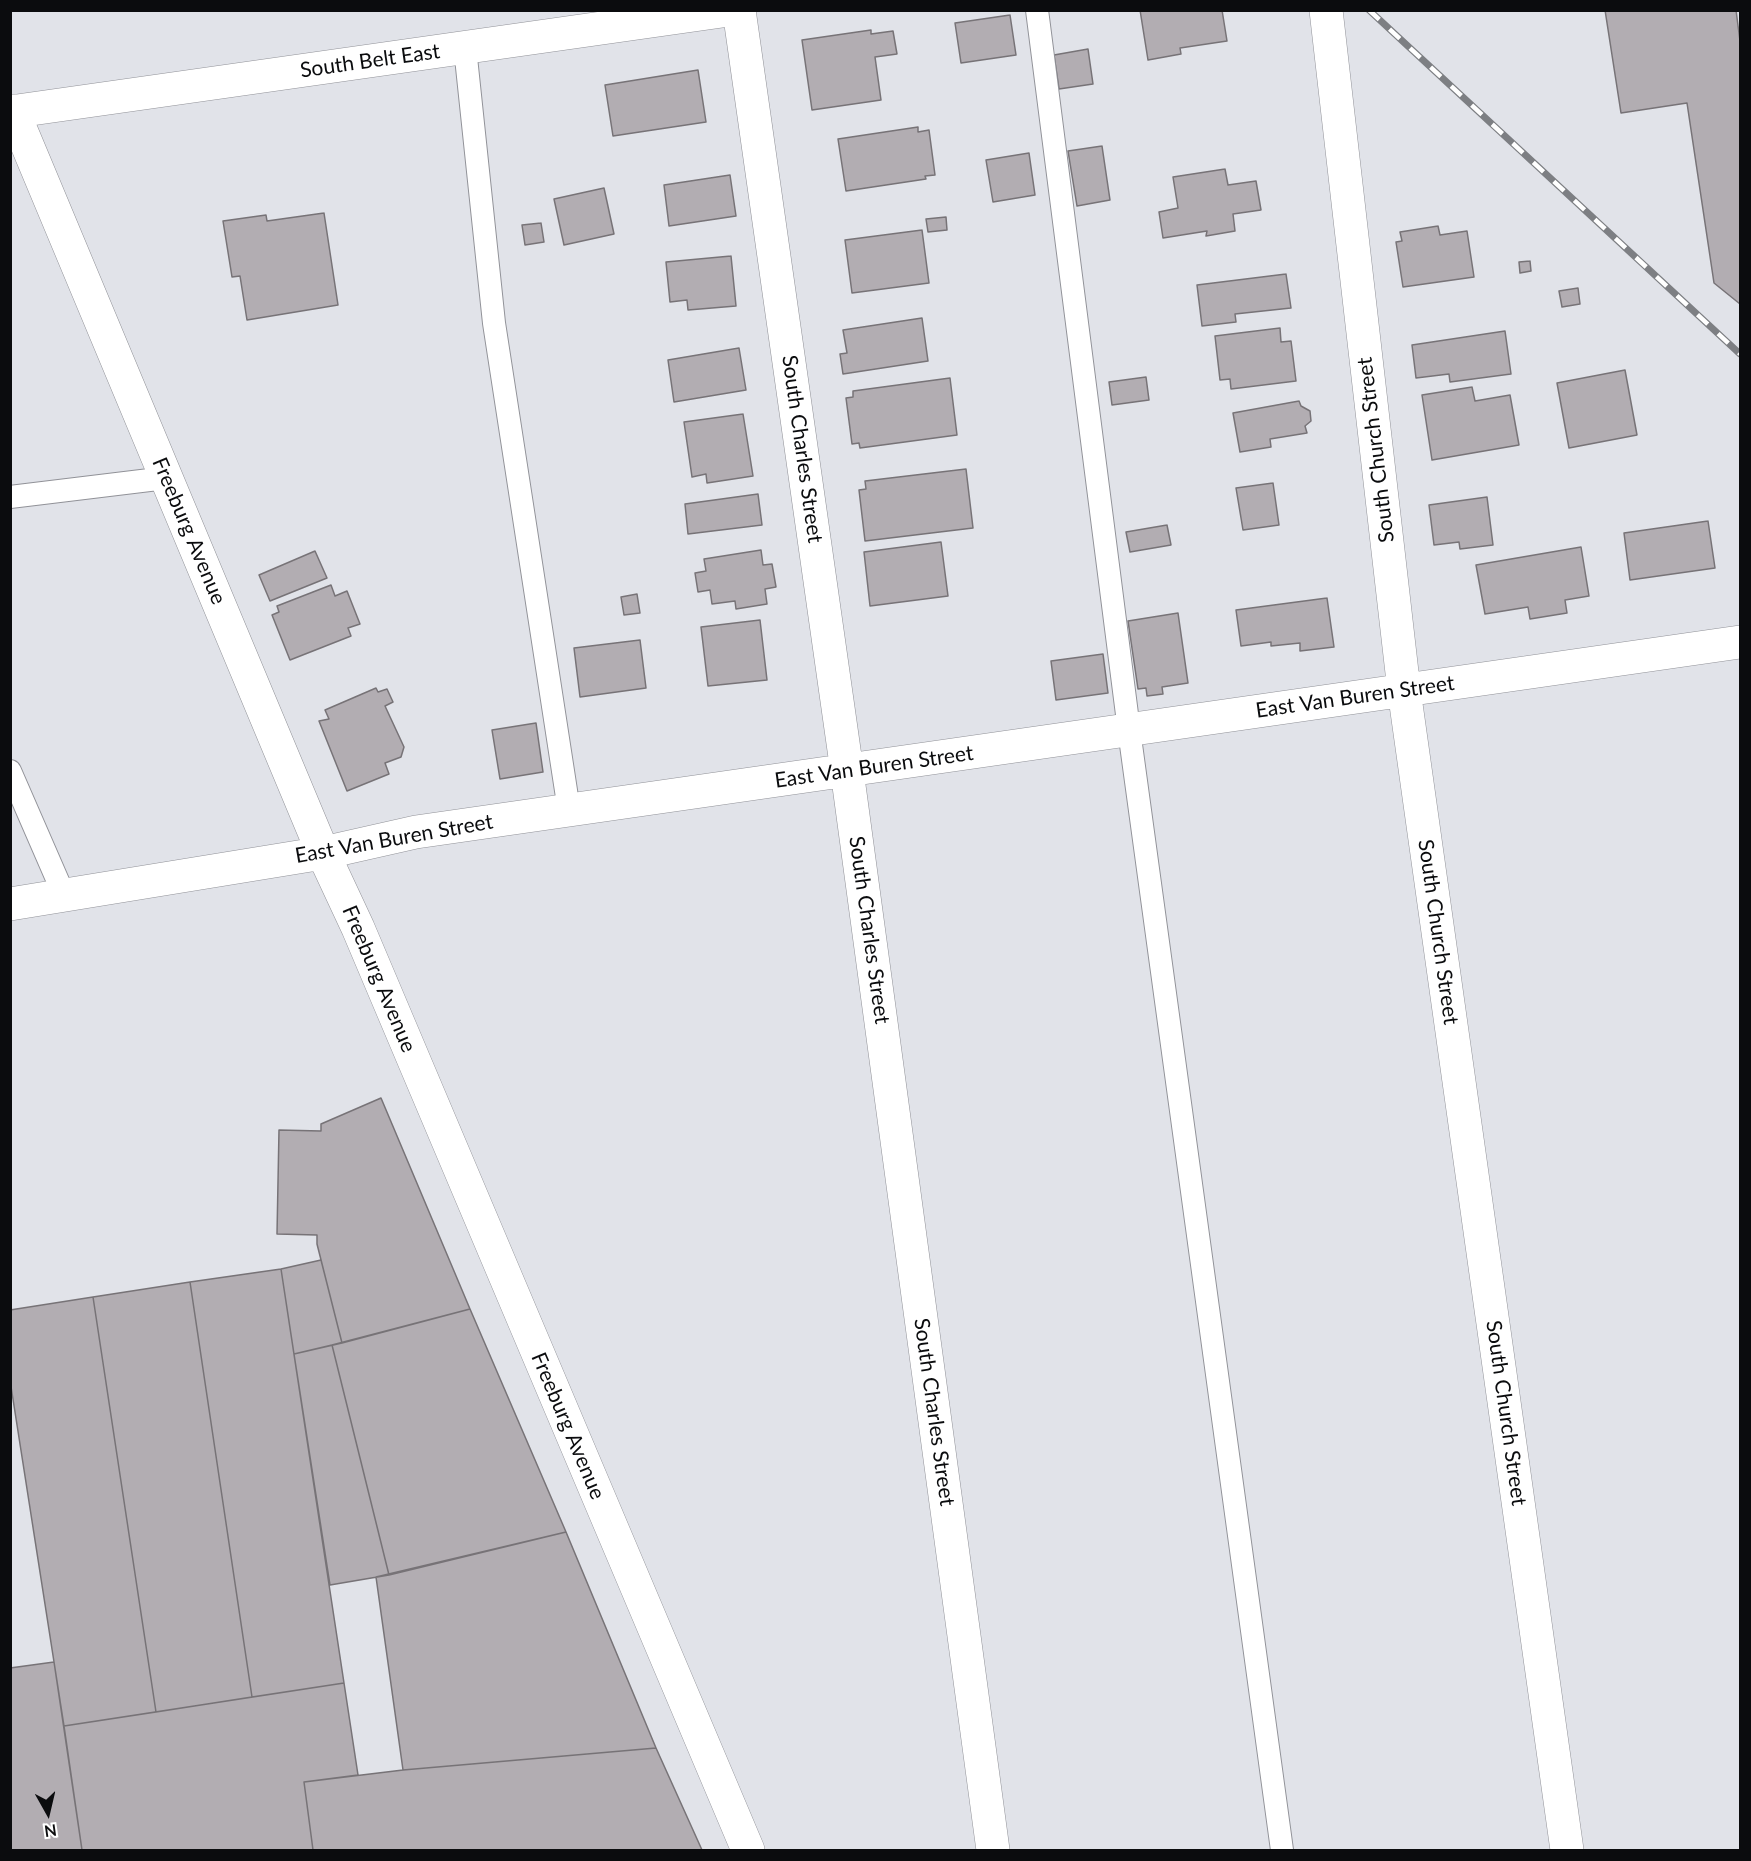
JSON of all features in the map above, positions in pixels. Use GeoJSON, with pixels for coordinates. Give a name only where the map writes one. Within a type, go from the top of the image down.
{"type":"FeatureCollection","features":[{"type":"Feature","properties":{"kind":"street","name":"South Belt East"},"geometry":{"type":"LineString","coordinates":[[11,110],[465,48],[674,14],[729,10]]}},
{"type":"Feature","properties":{"kind":"street","name":"South Charles Street"},"geometry":{"type":"LineString","coordinates":[[740,10],[847,771],[993,1851]]}},
{"type":"Feature","properties":{"kind":"street","name":"South Church Street"},"geometry":{"type":"LineString","coordinates":[[1326,10],[1404,690],[1567,1851]]}},
{"type":"Feature","properties":{"kind":"street","name":"Freeburg Avenue"},"geometry":{"type":"LineString","coordinates":[[11,110],[323,853],[358,928],[748,1851]]}},
{"type":"Feature","properties":{"kind":"street","name":"East Van Buren Street"},"geometry":{"type":"LineString","coordinates":[[10,904],[323,853],[416,832],[1404,690],[1740,647]]}},
{"type":"Feature","properties":{"kind":"lane"},"geometry":{"type":"LineString","coordinates":[[1037,10],[1129,730],[1282,1851]]}},
{"type":"Feature","properties":{"kind":"lane"},"geometry":{"type":"LineString","coordinates":[[465,48],[494,323],[569,810]]}},
{"type":"Feature","properties":{"kind":"lane"},"geometry":{"type":"LineString","coordinates":[[10,497],[166,478]]}},
{"type":"Feature","properties":{"kind":"lane"},"geometry":{"type":"LineString","coordinates":[[10,771],[64,895]]}},
{"type":"Feature","properties":{"kind":"building"},"geometry":{"type":"Polygon","coordinates":[[[1140,10],[1222,10],[1227,41],[1180,48],[1181,54],[1148,60],[1140,10]]]}},
{"type":"Feature","properties":{"kind":"building"},"geometry":{"type":"Polygon","coordinates":[[[1605,10],[1736,10],[1740,41],[1740,304],[1714,283],[1687,103],[1621,113],[1605,10]]]}},
{"type":"Feature","properties":{"kind":"building"},"geometry":{"type":"Polygon","coordinates":[[[1010,15],[1016,55],[961,63],[955,23],[1010,15]]]}},
{"type":"Feature","properties":{"kind":"building"},"geometry":{"type":"Polygon","coordinates":[[[871,30],[871,34],[893,31],[897,54],[875,57],[881,100],[812,110],[802,40],[871,30]]]}},
{"type":"Feature","properties":{"kind":"building"},"geometry":{"type":"Polygon","coordinates":[[[1088,49],[1093,84],[1059,89],[1054,55],[1088,49]]]}},
{"type":"Feature","properties":{"kind":"building"},"geometry":{"type":"Polygon","coordinates":[[[698,70],[706,122],[613,136],[605,85],[698,70]]]}},
{"type":"Feature","properties":{"kind":"building"},"geometry":{"type":"Polygon","coordinates":[[[918,127],[918,132],[929,130],[935,175],[925,176],[926,179],[846,191],[838,139],[918,127]]]}},
{"type":"Feature","properties":{"kind":"building"},"geometry":{"type":"Polygon","coordinates":[[[1102,146],[1110,200],[1077,206],[1068,151],[1102,146]]]}},
{"type":"Feature","properties":{"kind":"building"},"geometry":{"type":"Polygon","coordinates":[[[1029,153],[1035,195],[993,202],[986,160],[1029,153]]]}},
{"type":"Feature","properties":{"kind":"building"},"geometry":{"type":"Polygon","coordinates":[[[1225,169],[1228,185],[1256,181],[1261,210],[1233,214],[1235,231],[1206,236],[1207,231],[1163,238],[1159,212],[1178,208],[1173,177],[1225,169]]]}},
{"type":"Feature","properties":{"kind":"building"},"geometry":{"type":"Polygon","coordinates":[[[730,175],[736,216],[669,226],[664,185],[730,175]]]}},
{"type":"Feature","properties":{"kind":"building"},"geometry":{"type":"Polygon","coordinates":[[[604,188],[614,234],[564,245],[554,199],[604,188]]]}},
{"type":"Feature","properties":{"kind":"building"},"geometry":{"type":"Polygon","coordinates":[[[324,213],[338,305],[247,320],[240,276],[232,277],[223,221],[266,215],[267,221],[324,213]]]}},
{"type":"Feature","properties":{"kind":"building"},"geometry":{"type":"Polygon","coordinates":[[[946,217],[947,230],[928,232],[926,219],[946,217]]]}},
{"type":"Feature","properties":{"kind":"building"},"geometry":{"type":"Polygon","coordinates":[[[541,223],[544,242],[525,245],[522,225],[541,223]]]}},
{"type":"Feature","properties":{"kind":"building"},"geometry":{"type":"Polygon","coordinates":[[[1438,226],[1440,235],[1467,231],[1474,277],[1403,287],[1396,242],[1402,241],[1400,232],[1438,226]]]}},
{"type":"Feature","properties":{"kind":"building"},"geometry":{"type":"Polygon","coordinates":[[[922,230],[929,283],[852,293],[845,240],[922,230]]]}},
{"type":"Feature","properties":{"kind":"building"},"geometry":{"type":"Polygon","coordinates":[[[731,256],[736,306],[688,310],[687,300],[670,302],[666,262],[731,256]]]}},
{"type":"Feature","properties":{"kind":"building"},"geometry":{"type":"Polygon","coordinates":[[[1530,261],[1531,271],[1520,273],[1519,262],[1530,261]]]}},
{"type":"Feature","properties":{"kind":"building"},"geometry":{"type":"Polygon","coordinates":[[[1286,274],[1291,308],[1235,314],[1236,322],[1202,326],[1197,285],[1286,274]]]}},
{"type":"Feature","properties":{"kind":"building"},"geometry":{"type":"Polygon","coordinates":[[[1578,288],[1580,304],[1562,307],[1559,291],[1578,288]]]}},
{"type":"Feature","properties":{"kind":"building"},"geometry":{"type":"Polygon","coordinates":[[[922,318],[928,361],[843,374],[840,354],[847,353],[843,330],[922,318]]]}},
{"type":"Feature","properties":{"kind":"building"},"geometry":{"type":"Polygon","coordinates":[[[1280,328],[1281,342],[1291,341],[1296,381],[1231,389],[1230,379],[1220,380],[1215,336],[1280,328]]]}},
{"type":"Feature","properties":{"kind":"building"},"geometry":{"type":"Polygon","coordinates":[[[1505,331],[1511,374],[1450,382],[1449,374],[1416,378],[1412,345],[1505,331]]]}},
{"type":"Feature","properties":{"kind":"building"},"geometry":{"type":"Polygon","coordinates":[[[739,348],[746,390],[674,402],[668,360],[739,348]]]}},
{"type":"Feature","properties":{"kind":"building"},"geometry":{"type":"Polygon","coordinates":[[[1625,370],[1637,435],[1569,448],[1557,383],[1625,370]]]}},
{"type":"Feature","properties":{"kind":"building"},"geometry":{"type":"Polygon","coordinates":[[[1146,377],[1149,400],[1112,405],[1109,382],[1146,377]]]}},
{"type":"Feature","properties":{"kind":"building"},"geometry":{"type":"Polygon","coordinates":[[[950,378],[957,435],[860,448],[859,443],[852,444],[846,398],[853,397],[853,391],[950,378]]]}},
{"type":"Feature","properties":{"kind":"building"},"geometry":{"type":"Polygon","coordinates":[[[1472,387],[1475,401],[1510,395],[1519,445],[1432,460],[1422,395],[1472,387]]]}},
{"type":"Feature","properties":{"kind":"building"},"geometry":{"type":"Polygon","coordinates":[[[1299,401],[1301,406],[1310,411],[1311,421],[1305,426],[1307,433],[1270,439],[1271,447],[1240,452],[1233,413],[1299,401]]]}},
{"type":"Feature","properties":{"kind":"building"},"geometry":{"type":"Polygon","coordinates":[[[743,414],[753,476],[707,483],[706,474],[692,477],[684,422],[743,414]]]}},
{"type":"Feature","properties":{"kind":"building"},"geometry":{"type":"Polygon","coordinates":[[[966,469],[973,528],[865,541],[859,490],[866,489],[865,481],[966,469]]]}},
{"type":"Feature","properties":{"kind":"building"},"geometry":{"type":"Polygon","coordinates":[[[1273,483],[1279,525],[1243,530],[1236,488],[1273,483]]]}},
{"type":"Feature","properties":{"kind":"building"},"geometry":{"type":"Polygon","coordinates":[[[758,494],[762,525],[688,534],[685,504],[758,494]]]}},
{"type":"Feature","properties":{"kind":"building"},"geometry":{"type":"Polygon","coordinates":[[[1487,497],[1493,545],[1460,549],[1459,542],[1434,545],[1429,505],[1487,497]]]}},
{"type":"Feature","properties":{"kind":"building"},"geometry":{"type":"Polygon","coordinates":[[[1708,521],[1715,568],[1630,580],[1624,533],[1708,521]]]}},
{"type":"Feature","properties":{"kind":"building"},"geometry":{"type":"Polygon","coordinates":[[[1167,525],[1171,545],[1130,552],[1126,532],[1167,525]]]}},
{"type":"Feature","properties":{"kind":"building"},"geometry":{"type":"Polygon","coordinates":[[[941,542],[948,596],[870,606],[864,552],[941,542]]]}},
{"type":"Feature","properties":{"kind":"building"},"geometry":{"type":"Polygon","coordinates":[[[1581,547],[1589,596],[1565,600],[1567,613],[1530,619],[1528,607],[1485,614],[1476,565],[1581,547]]]}},
{"type":"Feature","properties":{"kind":"building"},"geometry":{"type":"Polygon","coordinates":[[[761,550],[763,565],[772,564],[776,587],[765,589],[767,604],[736,609],[735,601],[712,604],[710,590],[698,592],[695,573],[706,571],[704,559],[761,550]]]}},
{"type":"Feature","properties":{"kind":"building"},"geometry":{"type":"Polygon","coordinates":[[[315,551],[327,578],[270,601],[259,575],[315,551]]]}},
{"type":"Feature","properties":{"kind":"building"},"geometry":{"type":"Polygon","coordinates":[[[331,585],[335,596],[347,591],[360,624],[348,628],[351,636],[290,660],[272,615],[279,612],[277,606],[331,585]]]}},
{"type":"Feature","properties":{"kind":"building"},"geometry":{"type":"Polygon","coordinates":[[[637,594],[640,613],[624,615],[621,597],[637,594]]]}},
{"type":"Feature","properties":{"kind":"building"},"geometry":{"type":"Polygon","coordinates":[[[1327,598],[1334,647],[1300,651],[1300,643],[1271,646],[1271,642],[1241,646],[1236,610],[1327,598]]]}},
{"type":"Feature","properties":{"kind":"building"},"geometry":{"type":"Polygon","coordinates":[[[1178,613],[1188,683],[1162,687],[1163,694],[1147,696],[1146,688],[1138,689],[1128,621],[1178,613]]]}},
{"type":"Feature","properties":{"kind":"building"},"geometry":{"type":"Polygon","coordinates":[[[760,620],[767,680],[708,686],[701,627],[760,620]]]}},
{"type":"Feature","properties":{"kind":"building"},"geometry":{"type":"Polygon","coordinates":[[[640,640],[646,688],[580,697],[574,648],[640,640]]]}},
{"type":"Feature","properties":{"kind":"building"},"geometry":{"type":"Polygon","coordinates":[[[1103,654],[1108,693],[1056,700],[1051,661],[1103,654]]]}},
{"type":"Feature","properties":{"kind":"building"},"geometry":{"type":"Polygon","coordinates":[[[376,688],[378,692],[387,689],[393,702],[385,706],[404,747],[401,757],[385,763],[389,774],[347,791],[319,721],[329,719],[325,710],[376,688]]]}},
{"type":"Feature","properties":{"kind":"building"},"geometry":{"type":"Polygon","coordinates":[[[536,723],[543,772],[500,779],[492,730],[536,723]]]}},
{"type":"Feature","properties":{"kind":"building"},"geometry":{"type":"Polygon","coordinates":[[[381,1098],[470,1309],[342,1343],[317,1244],[317,1235],[277,1234],[279,1130],[321,1131],[321,1124],[381,1098]]]}},
{"type":"Feature","properties":{"kind":"building"},"geometry":{"type":"Polygon","coordinates":[[[321,1260],[342,1343],[294,1354],[281,1269],[321,1260]]]}},
{"type":"Feature","properties":{"kind":"building"},"geometry":{"type":"Polygon","coordinates":[[[281,1269],[344,1683],[252,1697],[190,1282],[281,1269]]]}},
{"type":"Feature","properties":{"kind":"building"},"geometry":{"type":"Polygon","coordinates":[[[190,1282],[252,1697],[156,1712],[93,1297],[190,1282]]]}},
{"type":"Feature","properties":{"kind":"building"},"geometry":{"type":"Polygon","coordinates":[[[93,1297],[156,1712],[64,1726],[10,1380],[10,1310],[93,1297]]]}},
{"type":"Feature","properties":{"kind":"building"},"geometry":{"type":"Polygon","coordinates":[[[470,1309],[566,1532],[389,1575],[332,1345],[470,1309]]]}},
{"type":"Feature","properties":{"kind":"building"},"geometry":{"type":"Polygon","coordinates":[[[332,1345],[389,1575],[330,1585],[294,1354],[332,1345]]]}},
{"type":"Feature","properties":{"kind":"building"},"geometry":{"type":"Polygon","coordinates":[[[566,1532],[656,1748],[403,1770],[376,1577],[566,1532]]]}},
{"type":"Feature","properties":{"kind":"building"},"geometry":{"type":"Polygon","coordinates":[[[54,1662],[82,1850],[10,1850],[10,1668],[54,1662]]]}},
{"type":"Feature","properties":{"kind":"building"},"geometry":{"type":"Polygon","coordinates":[[[344,1683],[358,1775],[304,1782],[313,1850],[82,1850],[64,1726],[344,1683]]]}},
{"type":"Feature","properties":{"kind":"building"},"geometry":{"type":"Polygon","coordinates":[[[656,1748],[702,1850],[313,1850],[304,1782],[403,1770],[656,1748]]]}},
{"type":"Feature","properties":{"kind":"railway"},"geometry":{"type":"LineString","coordinates":[[1369,10],[1740,354]]}}]}
